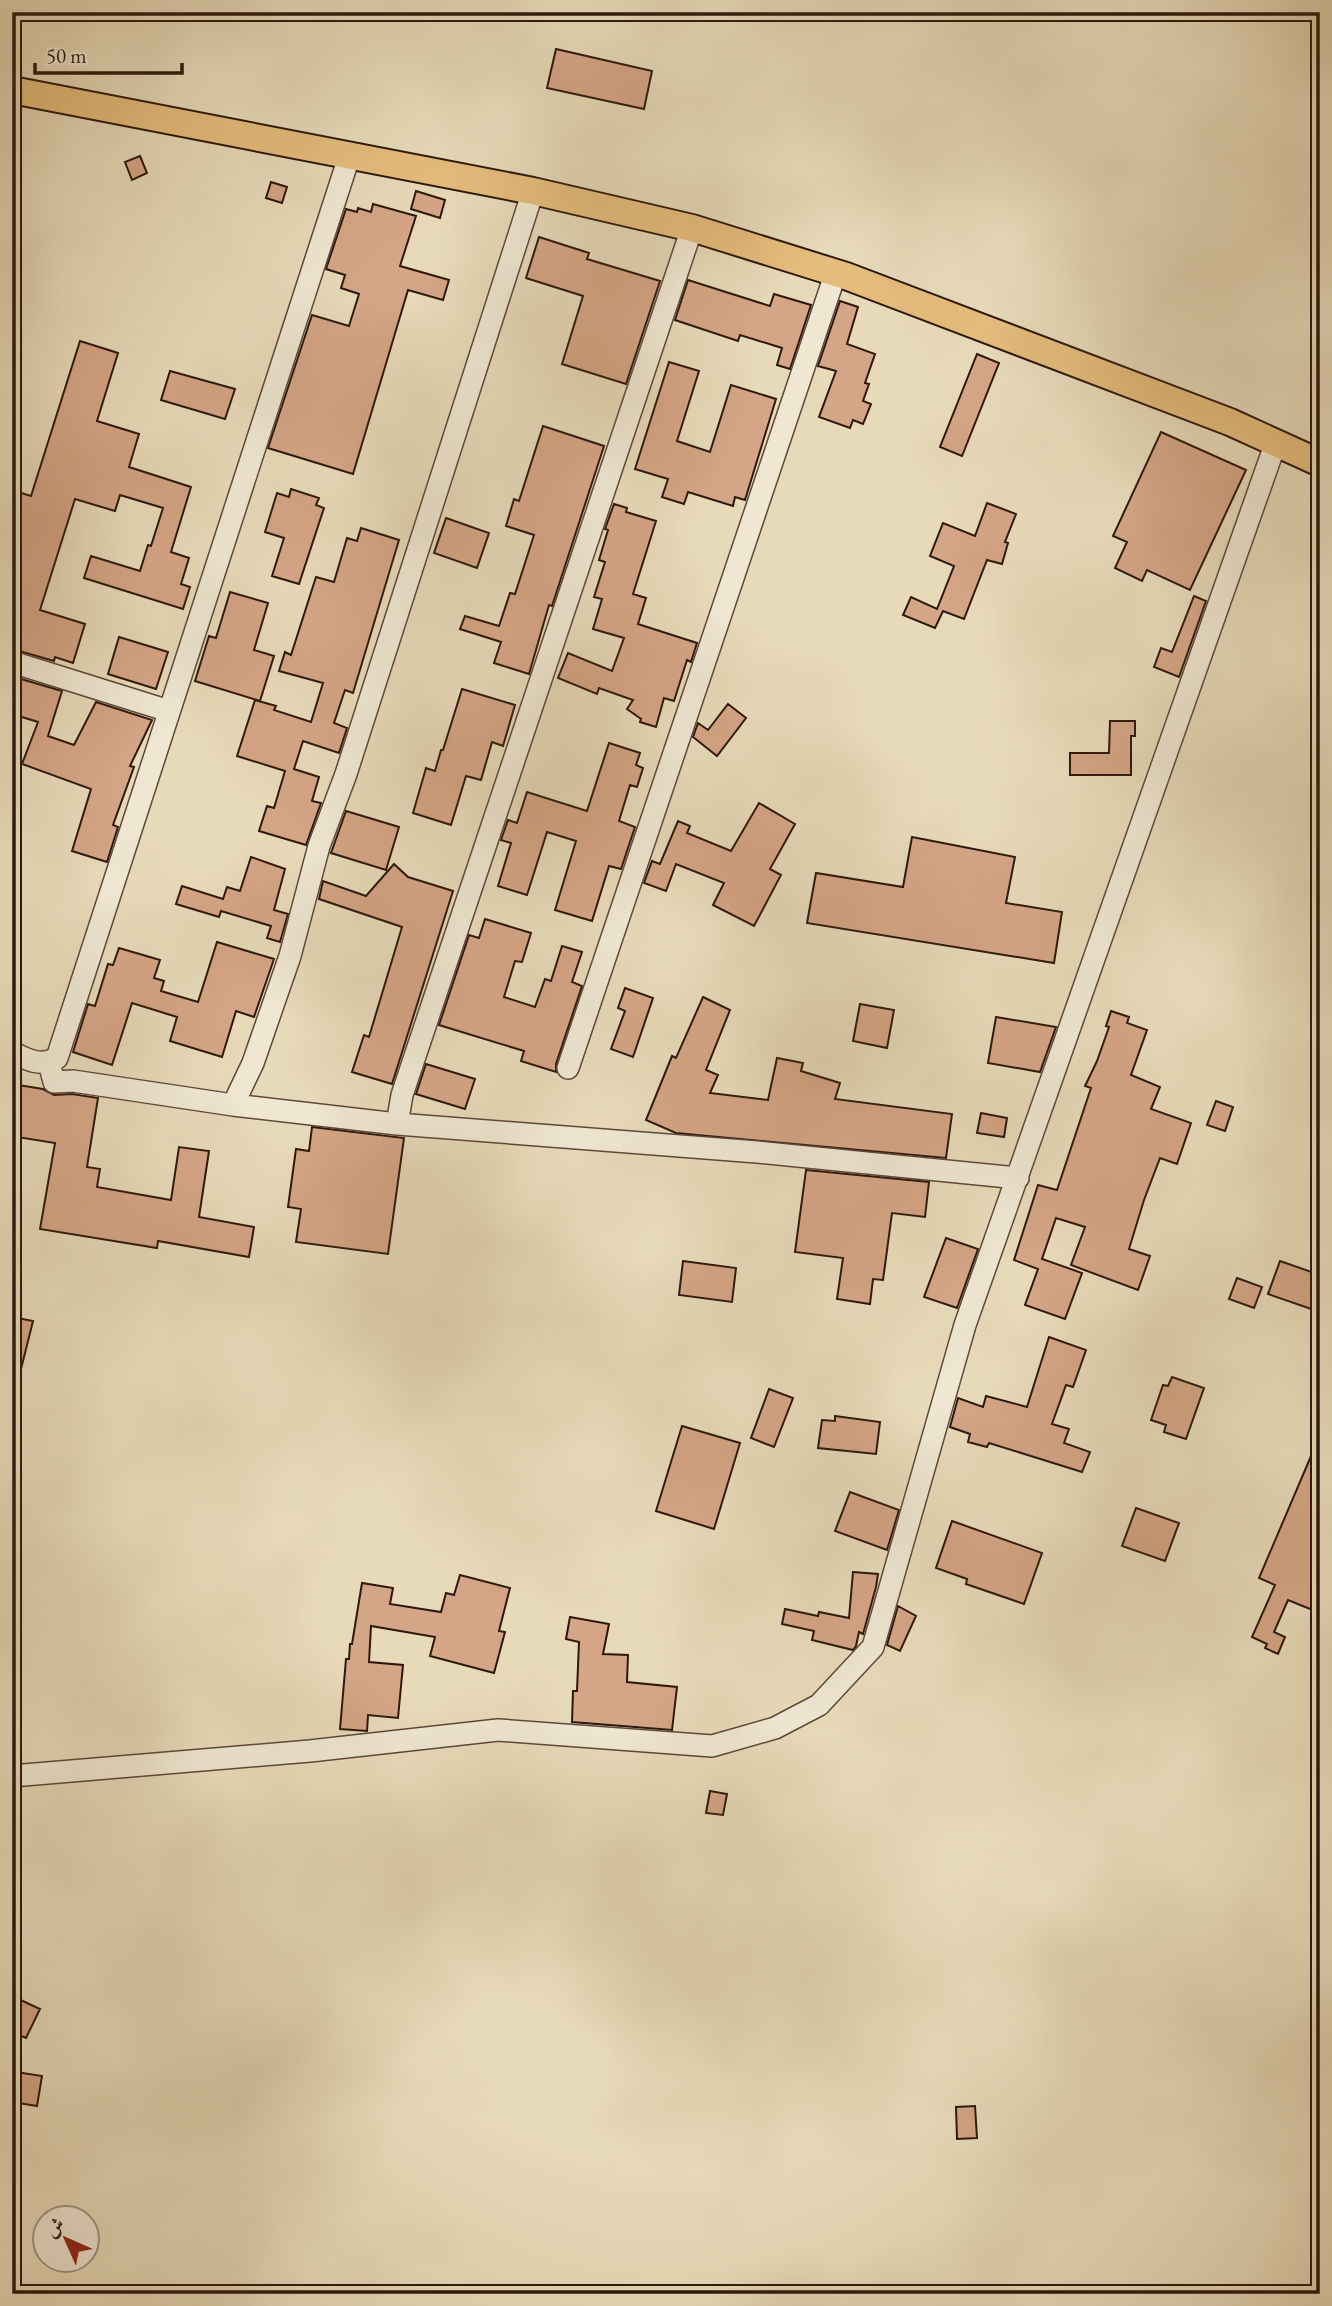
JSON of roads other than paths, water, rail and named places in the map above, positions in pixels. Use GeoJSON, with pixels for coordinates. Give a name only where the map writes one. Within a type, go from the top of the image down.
{"type":"FeatureCollection","features":[{"type":"Feature","properties":{"kind":"main road"},"geometry":{"type":"LineString","coordinates":[[12,90],[533,191],[692,228],[836,272],[1230,422],[1320,463]]}},
{"type":"Feature","properties":{"kind":"street"},"geometry":{"type":"LineString","coordinates":[[12,1052],[30,1062],[49,1063],[57,1058],[350,154]]}},
{"type":"Feature","properties":{"kind":"street"},"geometry":{"type":"LineString","coordinates":[[233,1105],[253,1063],[290,956],[319,846],[346,774],[533,191]]}},
{"type":"Feature","properties":{"kind":"street"},"geometry":{"type":"LineString","coordinates":[[397,1124],[401,1095],[692,228]]}},
{"type":"Feature","properties":{"kind":"street"},"geometry":{"type":"LineString","coordinates":[[568,1068],[836,272]]}},
{"type":"Feature","properties":{"kind":"street"},"geometry":{"type":"LineString","coordinates":[[12,1776],[310,1751],[498,1730],[712,1746],[775,1728],[819,1705],[873,1647],[965,1325],[1276,442]]}},
{"type":"Feature","properties":{"kind":"street"},"geometry":{"type":"LineString","coordinates":[[12,662],[169,711]]}},
{"type":"Feature","properties":{"kind":"street"},"geometry":{"type":"LineString","coordinates":[[49,1063],[54,1082],[73,1081],[233,1105],[397,1124],[757,1152],[1018,1178]]}}]}
